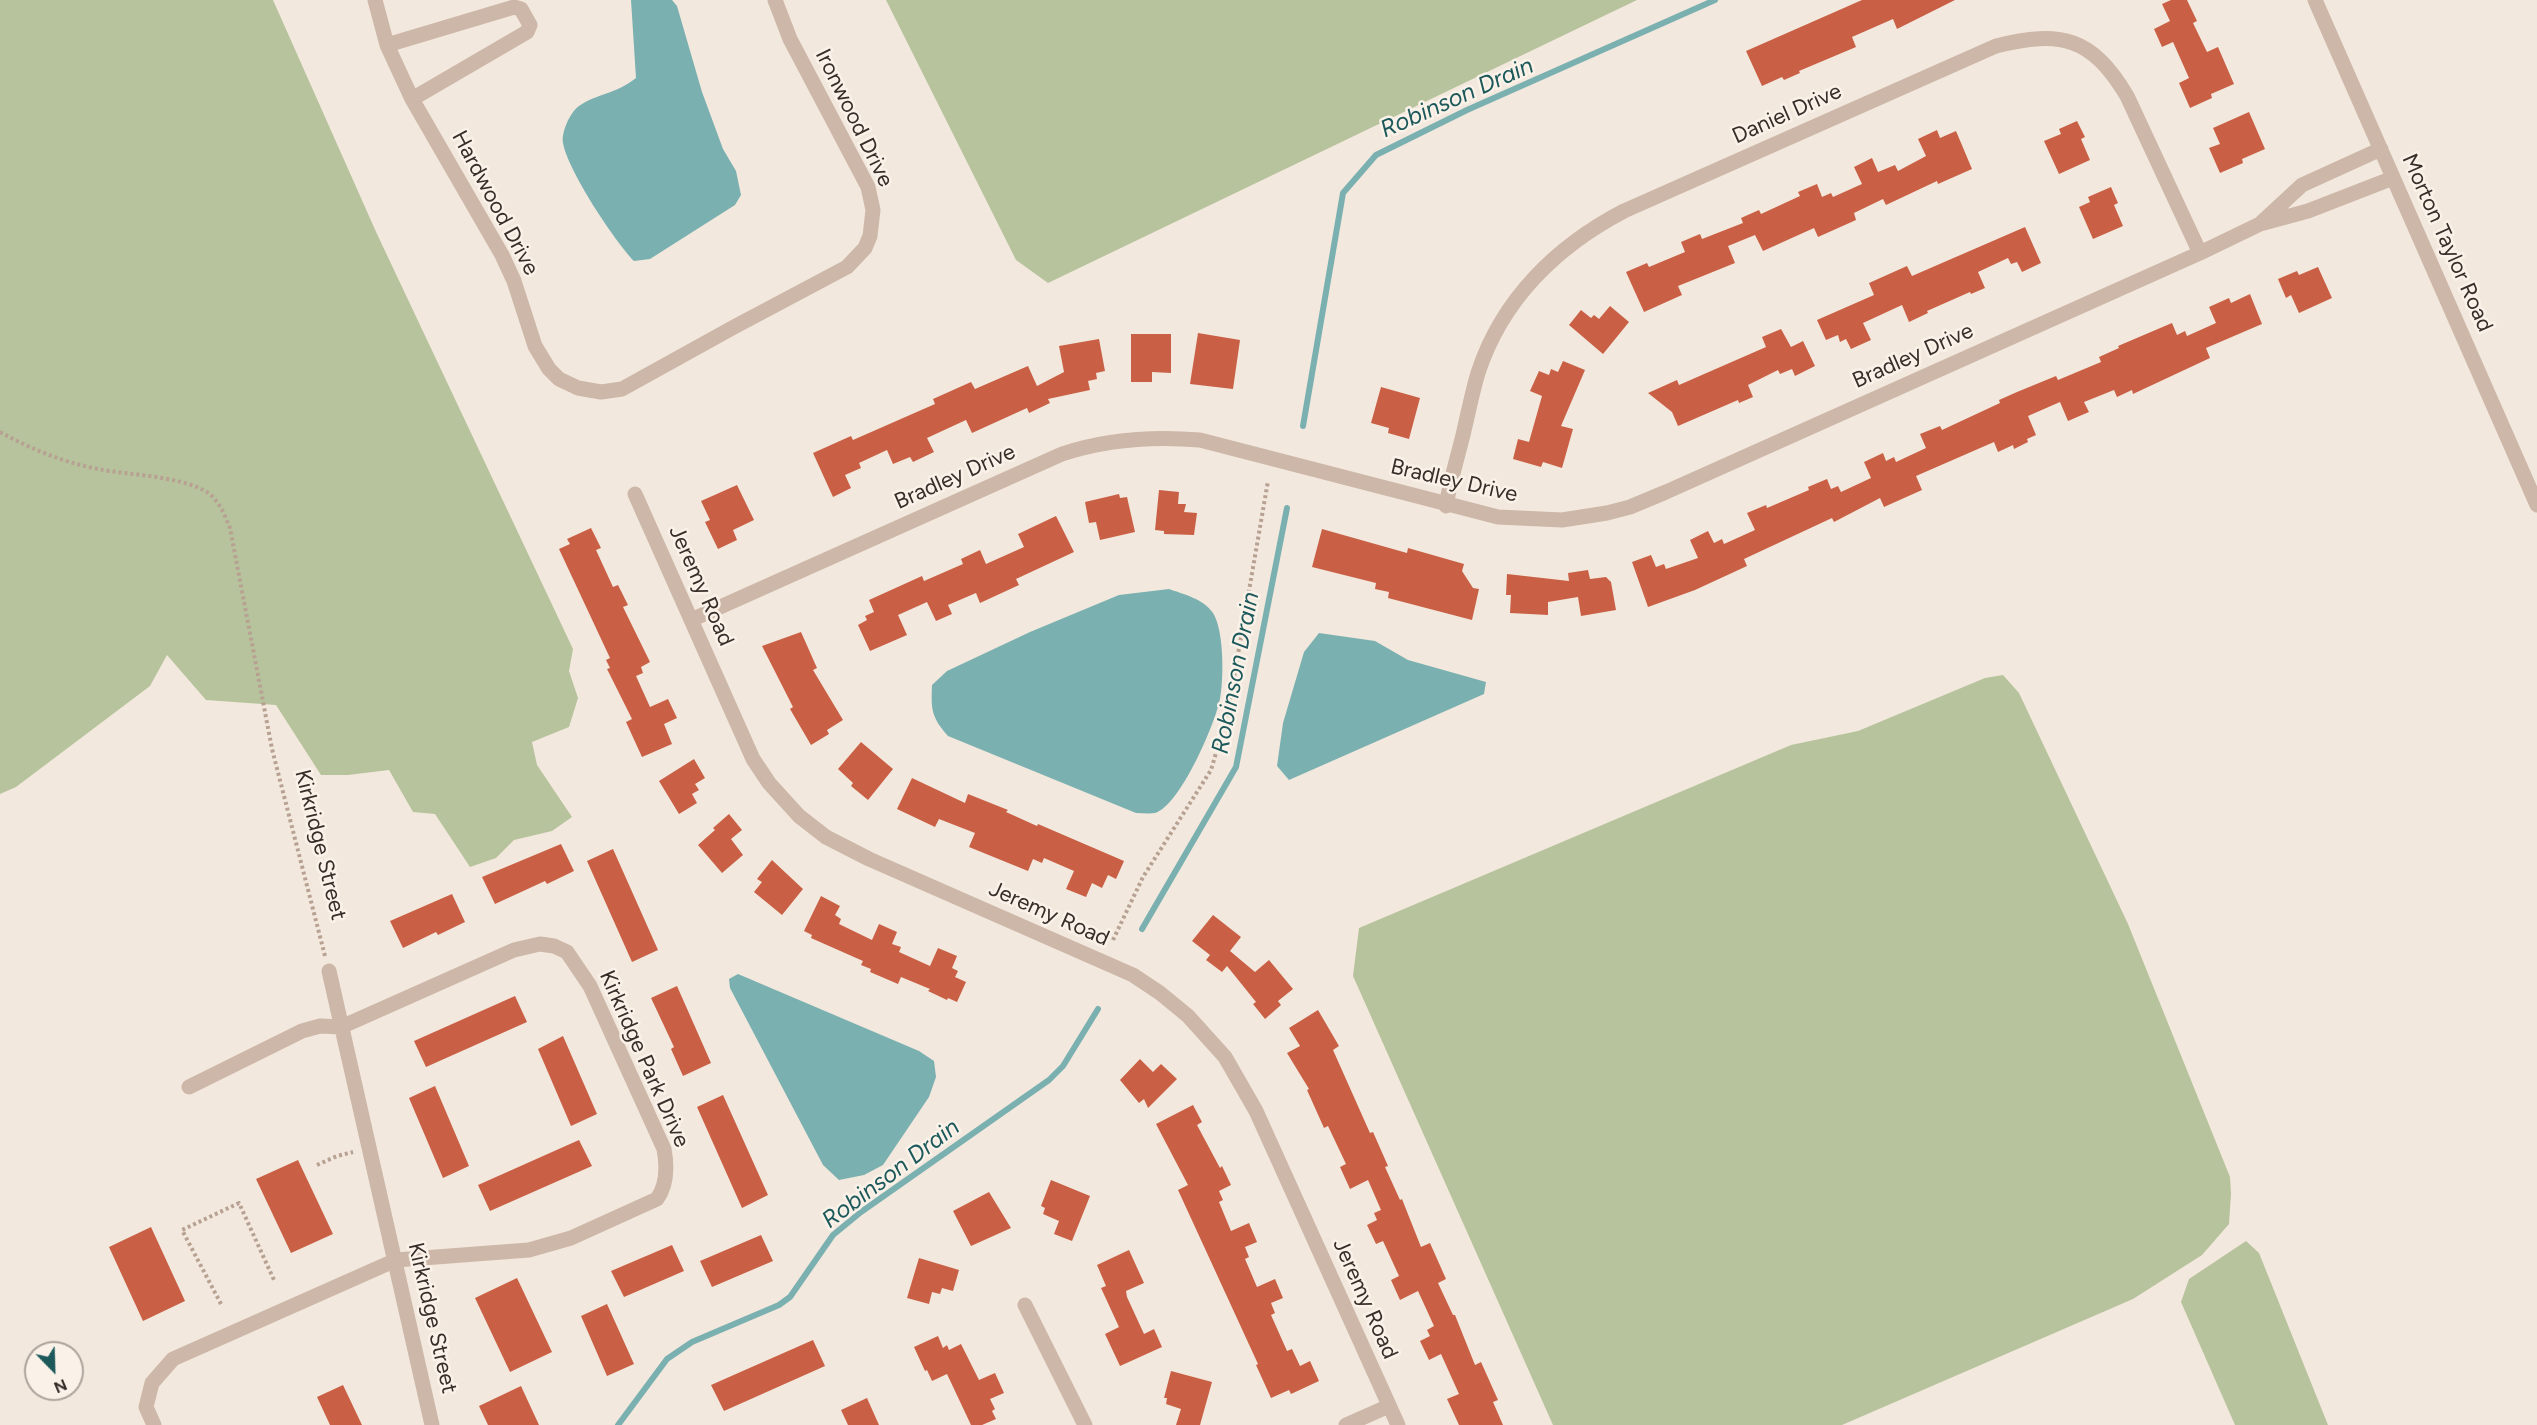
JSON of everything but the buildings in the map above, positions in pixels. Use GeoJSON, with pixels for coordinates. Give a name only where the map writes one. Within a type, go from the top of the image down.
{"type":"FeatureCollection","features":[{"type":"Feature","properties":{"kind":"street","name":"Hardwood Drive"},"geometry":{"type":"LineString","coordinates":[[375,0],[387,45],[412,99],[502,255],[514,281],[535,346],[542,360],[560,379],[590,391],[622,389],[734,327]]}},
{"type":"Feature","properties":{"kind":"street","name":"Ironwood Drive"},"geometry":{"type":"LineString","coordinates":[[734,327],[848,267],[865,248],[873,222],[872,198],[868,187],[790,39],[775,0]]}},
{"type":"Feature","properties":{"kind":"street","name":"Morton Taylor Road"},"geometry":{"type":"LineString","coordinates":[[2315,0],[2537,505]]}},
{"type":"Feature","properties":{"kind":"street"},"geometry":{"type":"LineString","coordinates":[[387,45],[514,7],[522,9],[526,16],[530,25],[527,33],[412,99]]}},
{"type":"Feature","properties":{"kind":"street","name":"Daniel Drive"},"geometry":{"type":"LineString","coordinates":[[1446,506],[1478,373],[1488,348],[1520,295],[1536,274],[1563,250],[1603,222],[1624,211],[1996,46],[2047,37],[2087,49],[2101,60],[2115,75],[2127,96],[2200,253]]}},
{"type":"Feature","properties":{"kind":"street","name":"Bradley Drive"},"geometry":{"type":"LineString","coordinates":[[2260,224],[2302,185],[2381,149]]}},
{"type":"Feature","properties":{"kind":"street","name":"Bradley Drive"},"geometry":{"type":"LineString","coordinates":[[691,620],[1052,459],[1090,445],[1112,441],[1171,437],[1200,440],[1313,468],[1446,506],[1498,517],[1536,521],[1562,520],[1630,507],[2200,253],[2260,224],[2308,211],[2393,178]]}},
{"type":"Feature","properties":{"kind":"street","name":"Jeremy Road"},"geometry":{"type":"LineString","coordinates":[[635,495],[753,759],[769,783],[799,816],[826,837],[869,859],[1133,975],[1161,993],[1213,1041],[1225,1057],[1256,1111],[1398,1425]]}},
{"type":"Feature","properties":{"kind":"street","name":"Kirkridge Park Drive"},"geometry":{"type":"LineString","coordinates":[[154,1425],[146,1407],[152,1383],[173,1359],[396,1260],[529,1250],[571,1238],[657,1199],[661,1193],[665,1175],[664,1149],[590,986],[564,949],[540,944],[514,950],[341,1027]]}},
{"type":"Feature","properties":{"kind":"street","name":"Kirkridge Street"},"geometry":{"type":"LineString","coordinates":[[329,971],[432,1425]]}},
{"type":"Feature","properties":{"kind":"street"},"geometry":{"type":"LineString","coordinates":[[189,1087],[302,1031],[320,1026],[341,1027]]}},
{"type":"Feature","properties":{"kind":"street"},"geometry":{"type":"LineString","coordinates":[[1025,1305],[1085,1425]]}},
{"type":"Feature","properties":{"kind":"street"},"geometry":{"type":"LineString","coordinates":[[1346,1425],[1389,1406]]}},
{"type":"Feature","properties":{"kind":"path","name":"Kirkridge Street"},"geometry":{"type":"LineString","coordinates":[[0,432],[58,460],[97,469],[189,484],[206,492],[220,506],[230,528],[272,749],[329,971]]}},
{"type":"Feature","properties":{"kind":"path"},"geometry":{"type":"LineString","coordinates":[[1113,940],[1143,877],[1211,770],[1228,712],[1268,481]]}},
{"type":"Feature","properties":{"kind":"path"},"geometry":{"type":"LineString","coordinates":[[317,1165],[337,1156],[356,1152]]}},
{"type":"Feature","properties":{"kind":"path"},"geometry":{"type":"LineString","coordinates":[[221,1304],[183,1230],[239,1203],[274,1280]]}},
{"type":"Feature","properties":{"kind":"green space"},"geometry":{"type":"Polygon","coordinates":[[[0,0],[273,0],[377,234],[573,649],[569,671],[578,698],[569,727],[532,742],[537,765],[572,817],[552,831],[514,840],[496,858],[470,867],[435,814],[413,812],[389,770],[348,775],[321,775],[276,705],[206,700],[167,655],[150,686],[16,787],[0,794],[0,0]]]}},
{"type":"Feature","properties":{"kind":"green space"},"geometry":{"type":"Polygon","coordinates":[[[886,0],[1637,0],[1048,283],[1016,260],[886,0]]]}},
{"type":"Feature","properties":{"kind":"green space"},"geometry":{"type":"Polygon","coordinates":[[[2003,675],[2019,693],[2128,924],[2230,1177],[2229,1224],[2202,1255],[2133,1299],[1842,1425],[1553,1425],[1353,976],[1359,928],[1791,745],[1858,731],[1985,678],[2003,675]]]}},
{"type":"Feature","properties":{"kind":"green space"},"geometry":{"type":"Polygon","coordinates":[[[2246,1241],[2259,1253],[2328,1425],[2235,1425],[2181,1302],[2189,1279],[2246,1241]]]}},
{"type":"Feature","properties":{"kind":"water"},"geometry":{"type":"Polygon","coordinates":[[[631,0],[672,0],[677,6],[702,92],[723,149],[736,171],[741,195],[735,205],[650,259],[634,261],[604,222],[582,187],[563,143],[569,118],[579,106],[636,78],[631,0]]]}},
{"type":"Feature","properties":{"kind":"water"},"geometry":{"type":"Polygon","coordinates":[[[1169,589],[1199,601],[1213,613],[1221,642],[1222,679],[1217,711],[1195,763],[1175,796],[1165,807],[1155,813],[1136,813],[948,736],[935,718],[932,707],[932,685],[947,671],[1030,632],[1119,595],[1169,589]]]}},
{"type":"Feature","properties":{"kind":"water"},"geometry":{"type":"Polygon","coordinates":[[[1319,633],[1375,641],[1408,660],[1486,682],[1484,694],[1289,780],[1277,766],[1283,723],[1304,652],[1319,633]]]}},
{"type":"Feature","properties":{"kind":"water"},"geometry":{"type":"Polygon","coordinates":[[[738,974],[919,1051],[934,1061],[936,1077],[929,1097],[883,1165],[864,1175],[839,1180],[823,1165],[730,988],[729,979],[738,974]]]}},
{"type":"Feature","properties":{"kind":"waterway","name":"Robinson Drain"},"geometry":{"type":"LineString","coordinates":[[1303,426],[1343,193],[1376,155],[1467,110],[1715,0]]}},
{"type":"Feature","properties":{"kind":"waterway","name":"Robinson Drain"},"geometry":{"type":"LineString","coordinates":[[1142,929],[1236,767],[1287,508]]}},
{"type":"Feature","properties":{"kind":"waterway","name":"Robinson Drain"},"geometry":{"type":"LineString","coordinates":[[618,1425],[667,1359],[692,1342],[779,1305],[790,1297],[833,1235],[861,1212],[1049,1080],[1063,1066],[1098,1009]]}}]}
